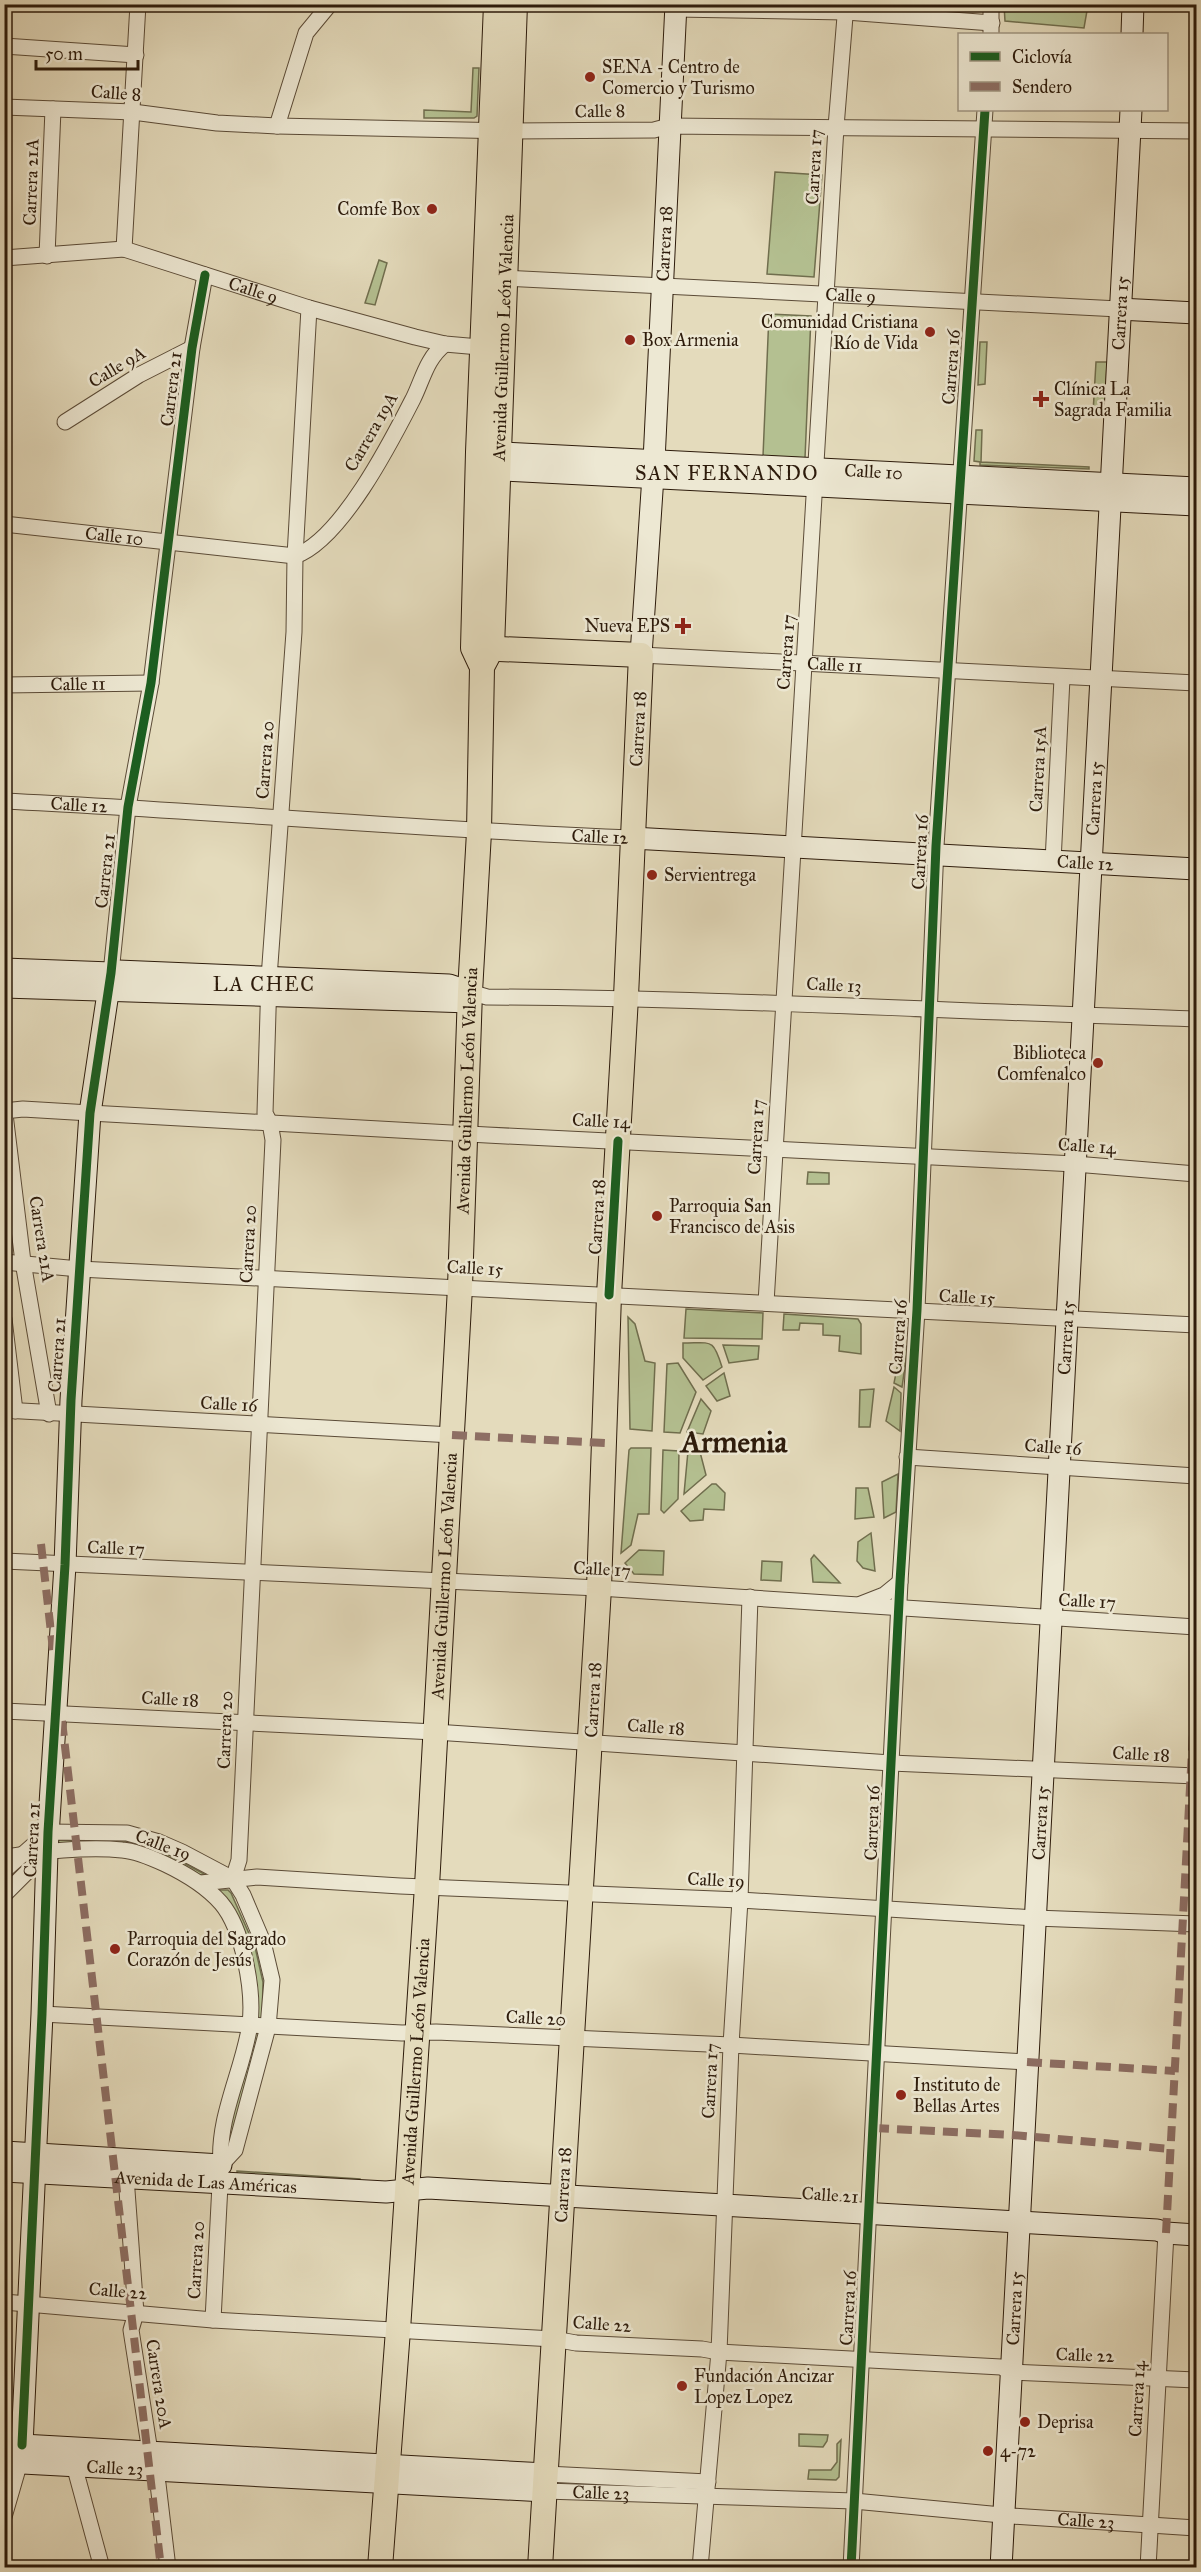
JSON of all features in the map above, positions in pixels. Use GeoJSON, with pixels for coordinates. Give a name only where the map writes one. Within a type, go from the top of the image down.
{"type":"FeatureCollection","features":[{"type":"Feature","properties":{"kind":"main road","name":"Avenida Guillermo León Valencia"},"geometry":{"type":"LineString","coordinates":[[492,348],[505,278],[496,4]]}},
{"type":"Feature","properties":{"kind":"main road","name":"Avenida Guillermo León Valencia"},"geometry":{"type":"LineString","coordinates":[[380,2568],[427,1886],[460,1287],[470,997],[479,832],[488,461],[501,131],[515,4]]}},
{"type":"Feature","properties":{"kind":"main road","name":"Calle 11"},"geometry":{"type":"LineString","coordinates":[[482,654],[641,655]]}},
{"type":"Feature","properties":{"kind":"main road","name":"Carrera 18"},"geometry":{"type":"LineString","coordinates":[[540,2568],[563,2196],[570,2039],[599,1588],[609,1295],[626,997],[641,655]]}},
{"type":"Feature","properties":{"kind":"street"},"geometry":{"type":"LineString","coordinates":[[124,249],[138,4]]}},
{"type":"Feature","properties":{"kind":"street"},"geometry":{"type":"LineString","coordinates":[[277,126],[306,33],[330,4]]}},
{"type":"Feature","properties":{"kind":"street"},"geometry":{"type":"LineString","coordinates":[[675,7],[846,8],[991,29],[991,4]]}},
{"type":"Feature","properties":{"kind":"street"},"geometry":{"type":"LineString","coordinates":[[1132,33],[1133,4]]}},
{"type":"Feature","properties":{"kind":"street","name":"Carrera 18"},"geometry":{"type":"LineString","coordinates":[[641,655],[663,286],[675,7]]}},
{"type":"Feature","properties":{"kind":"street","name":"Carrera 17"},"geometry":{"type":"LineString","coordinates":[[766,1303],[836,127],[846,8]]}},
{"type":"Feature","properties":{"kind":"street"},"geometry":{"type":"LineString","coordinates":[[4,46],[136,55]]}},
{"type":"Feature","properties":{"kind":"street","name":"Calle 8"},"geometry":{"type":"LineString","coordinates":[[4,107],[133,112],[217,123],[277,126],[501,131],[654,130],[669,126],[1197,132]]}},
{"type":"Feature","properties":{"kind":"street","name":"Carrera 21A"},"geometry":{"type":"LineString","coordinates":[[47,256],[53,109]]}},
{"type":"Feature","properties":{"kind":"street","name":"Carrera 16"},"geometry":{"type":"LineString","coordinates":[[851,2568],[900,1582],[917,1310],[936,856],[985,111]]}},
{"type":"Feature","properties":{"kind":"street","name":"Carrera 15"},"geometry":{"type":"LineString","coordinates":[[1001,2568],[1061,1467],[1065,1319],[1102,680],[1119,309],[1131,111]]}},
{"type":"Feature","properties":{"kind":"street","name":"Calle 9"},"geometry":{"type":"LineString","coordinates":[[4,258],[124,249],[309,308],[445,344],[492,348]]}},
{"type":"Feature","properties":{"kind":"street","name":"Carrera 21"},"geometry":{"type":"LineString","coordinates":[[4,2517],[30,2304],[47,1842],[65,1565],[70,1415],[90,1113],[109,982],[128,807],[151,683],[192,348],[205,274]]}},
{"type":"Feature","properties":{"kind":"street","name":"Calle 9"},"geometry":{"type":"LineString","coordinates":[[505,278],[1197,313]]}},
{"type":"Feature","properties":{"kind":"street","name":"Carrera 20"},"geometry":{"type":"LineString","coordinates":[[233,1879],[239,1860],[273,1140],[270,1123],[265,1113],[269,986],[294,632],[295,556],[309,308]]}},
{"type":"Feature","properties":{"kind":"street","name":"Carrera 19A"},"geometry":{"type":"LineString","coordinates":[[295,556],[310,551],[330,531],[380,461],[428,362],[445,344]]}},
{"type":"Feature","properties":{"kind":"street","name":"Calle 9A"},"geometry":{"type":"LineString","coordinates":[[65,422],[139,375],[192,348]]}},
{"type":"Feature","properties":{"kind":"street","name":"Calle 10"},"geometry":{"type":"LineString","coordinates":[[488,461],[1112,491],[1197,488]]}},
{"type":"Feature","properties":{"kind":"street","name":"Calle 10"},"geometry":{"type":"LineString","coordinates":[[1112,491],[1197,505]]}},
{"type":"Feature","properties":{"kind":"street","name":"Calle 10"},"geometry":{"type":"LineString","coordinates":[[4,524],[295,556]]}},
{"type":"Feature","properties":{"kind":"street","name":"Calle 11"},"geometry":{"type":"LineString","coordinates":[[641,655],[1197,683]]}},
{"type":"Feature","properties":{"kind":"street","name":"Carrera 15A"},"geometry":{"type":"LineString","coordinates":[[1053,862],[1062,678]]}},
{"type":"Feature","properties":{"kind":"street","name":"Calle 11"},"geometry":{"type":"LineString","coordinates":[[4,685],[151,683]]}},
{"type":"Feature","properties":{"kind":"street","name":"Calle 12"},"geometry":{"type":"LineString","coordinates":[[4,801],[128,807],[479,832],[632,838],[793,849],[1197,869]]}},
{"type":"Feature","properties":{"kind":"street"},"geometry":{"type":"LineString","coordinates":[[4,969],[109,982]]}},
{"type":"Feature","properties":{"kind":"street"},"geometry":{"type":"LineString","coordinates":[[4,987],[109,982],[118,971],[269,986],[470,997]]}},
{"type":"Feature","properties":{"kind":"street","name":"Calle 13"},"geometry":{"type":"LineString","coordinates":[[470,997],[626,997],[1197,1019]]}},
{"type":"Feature","properties":{"kind":"street","name":"Carrera 21A"},"geometry":{"type":"LineString","coordinates":[[4,1106],[23,1262],[49,1414]]}},
{"type":"Feature","properties":{"kind":"street","name":"Calle 14"},"geometry":{"type":"LineString","coordinates":[[5,1111],[23,1109],[618,1142],[775,1148],[1197,1173]]}},
{"type":"Feature","properties":{"kind":"street","name":"Calle 15"},"geometry":{"type":"LineString","coordinates":[[4,1262],[79,1269],[1197,1325]]}},
{"type":"Feature","properties":{"kind":"street","name":"Carrera 16"},"geometry":{"type":"LineString","coordinates":[[887,1309],[901,1315],[915,1326]]}},
{"type":"Feature","properties":{"kind":"street"},"geometry":{"type":"LineString","coordinates":[[4,1319],[10,1411]]}},
{"type":"Feature","properties":{"kind":"street","name":"Calle 16"},"geometry":{"type":"LineString","coordinates":[[10,1411],[452,1435]]}},
{"type":"Feature","properties":{"kind":"street","name":"Calle 16"},"geometry":{"type":"LineString","coordinates":[[907,1457],[1197,1476]]}},
{"type":"Feature","properties":{"kind":"street","name":"Calle 17"},"geometry":{"type":"LineString","coordinates":[[4,1561],[599,1588],[1197,1627]]}},
{"type":"Feature","properties":{"kind":"street"},"geometry":{"type":"LineString","coordinates":[[856,1605],[874,1600],[900,1582]]}},
{"type":"Feature","properties":{"kind":"street","name":"Carrera 17"},"geometry":{"type":"LineString","coordinates":[[700,2568],[719,2352],[731,2045],[740,1900],[750,1597]]}},
{"type":"Feature","properties":{"kind":"street","name":"Calle 18"},"geometry":{"type":"LineString","coordinates":[[4,1711],[435,1732],[891,1763],[1197,1776]]}},
{"type":"Feature","properties":{"kind":"street","name":"Calle 19"},"geometry":{"type":"LineString","coordinates":[[47,1842],[127,1833],[183,1852],[233,1879]]}},
{"type":"Feature","properties":{"kind":"street"},"geometry":{"type":"LineString","coordinates":[[4,1870],[21,1855],[47,1842]]}},
{"type":"Feature","properties":{"kind":"street"},"geometry":{"type":"LineString","coordinates":[[4,1895],[47,1842]]}},
{"type":"Feature","properties":{"kind":"street","name":"Calle 19"},"geometry":{"type":"LineString","coordinates":[[47,1842],[123,1850],[154,1859],[201,1884],[256,1877],[740,1900],[1035,1918],[1197,1924]]}},
{"type":"Feature","properties":{"kind":"street"},"geometry":{"type":"LineString","coordinates":[[4,1857],[21,1855]]}},
{"type":"Feature","properties":{"kind":"street"},"geometry":{"type":"LineString","coordinates":[[220,2174],[235,2150],[268,2026],[272,1980],[265,1951],[243,1895],[233,1879]]}},
{"type":"Feature","properties":{"kind":"street","name":"Carrera 20"},"geometry":{"type":"LineString","coordinates":[[201,1884],[222,1904],[242,1950],[251,1986],[249,2025],[219,2144],[220,2174],[213,2320]]}},
{"type":"Feature","properties":{"kind":"street","name":"Calle 20"},"geometry":{"type":"LineString","coordinates":[[42,2014],[417,2033],[731,2045],[1027,2062]]}},
{"type":"Feature","properties":{"kind":"street","name":"Avenida de Las Américas"},"geometry":{"type":"LineString","coordinates":[[4,2152],[35,2163],[126,2177],[220,2174]]}},
{"type":"Feature","properties":{"kind":"street","name":"Avenida de Las Américas"},"geometry":{"type":"LineString","coordinates":[[4,2171],[35,2163],[220,2174],[407,2192]]}},
{"type":"Feature","properties":{"kind":"street","name":"Carrera 20A"},"geometry":{"type":"LineString","coordinates":[[126,2177],[136,2313],[131,2330],[152,2461]]}},
{"type":"Feature","properties":{"kind":"street","name":"Calle 21"},"geometry":{"type":"LineString","coordinates":[[407,2192],[428,2188],[1157,2230],[1166,2233],[1197,2235]]}},
{"type":"Feature","properties":{"kind":"street","name":"Carrera 14"},"geometry":{"type":"LineString","coordinates":[[1148,2568],[1166,2233]]}},
{"type":"Feature","properties":{"kind":"street","name":"Calle 22"},"geometry":{"type":"LineString","coordinates":[[4,2302],[213,2320],[554,2339],[576,2343],[702,2349],[719,2352],[1001,2367],[1011,2372],[1197,2380]]}},
{"type":"Feature","properties":{"kind":"street","name":"Calle 23"},"geometry":{"type":"LineString","coordinates":[[13,2453],[74,2465],[152,2461]]}},
{"type":"Feature","properties":{"kind":"street","name":"Calle 23"},"geometry":{"type":"LineString","coordinates":[[13,2453],[545,2483],[706,2498],[854,2501],[1003,2516],[1197,2528]]}},
{"type":"Feature","properties":{"kind":"street"},"geometry":{"type":"LineString","coordinates":[[152,2461],[158,2484],[168,2568]]}},
{"type":"Feature","properties":{"kind":"street"},"geometry":{"type":"LineString","coordinates":[[74,2465],[102,2568]]}},
{"type":"Feature","properties":{"kind":"street","name":"Calle 23"},"geometry":{"type":"LineString","coordinates":[[545,2483],[708,2482]]}},
{"type":"Feature","properties":{"kind":"green space"},"geometry":{"type":"Polygon","coordinates":[[[1004,5],[1010,5],[1011,8],[1020,5],[1088,5],[1084,28],[1005,21],[1004,5]]]}},
{"type":"Feature","properties":{"kind":"green space"},"geometry":{"type":"Polygon","coordinates":[[[473,68],[479,68],[477,116],[474,118],[424,118],[424,110],[471,112],[473,68]]]}},
{"type":"Feature","properties":{"kind":"green space"},"geometry":{"type":"Polygon","coordinates":[[[775,172],[822,175],[814,277],[767,274],[775,172]]]}},
{"type":"Feature","properties":{"kind":"green space"},"geometry":{"type":"Polygon","coordinates":[[[379,260],[387,263],[375,305],[365,303],[379,260]]]}},
{"type":"Feature","properties":{"kind":"green space"},"geometry":{"type":"Polygon","coordinates":[[[769,314],[811,316],[805,458],[763,456],[769,314]]]}},
{"type":"Feature","properties":{"kind":"green space"},"geometry":{"type":"Polygon","coordinates":[[[980,342],[987,342],[985,384],[978,385],[980,342]]]}},
{"type":"Feature","properties":{"kind":"green space"},"geometry":{"type":"Polygon","coordinates":[[[1096,362],[1107,362],[1105,414],[1093,413],[1096,362]]]}},
{"type":"Feature","properties":{"kind":"green space"},"geometry":{"type":"Polygon","coordinates":[[[976,430],[982,430],[981,462],[1089,467],[1089,469],[980,465],[980,462],[974,461],[976,430]]]}},
{"type":"Feature","properties":{"kind":"green space"},"geometry":{"type":"Polygon","coordinates":[[[4,1151],[14,1242],[5,1243],[4,1238],[4,1151]]]}},
{"type":"Feature","properties":{"kind":"green space"},"geometry":{"type":"Polygon","coordinates":[[[808,1172],[829,1173],[829,1184],[807,1184],[808,1172]]]}},
{"type":"Feature","properties":{"kind":"green space"},"geometry":{"type":"Polygon","coordinates":[[[686,1309],[763,1313],[762,1339],[684,1338],[686,1309]]]}},
{"type":"Feature","properties":{"kind":"green space"},"geometry":{"type":"Polygon","coordinates":[[[784,1314],[858,1319],[861,1324],[861,1354],[839,1351],[840,1336],[823,1335],[823,1324],[800,1323],[799,1330],[783,1330],[784,1314]]]}},
{"type":"Feature","properties":{"kind":"green space"},"geometry":{"type":"Polygon","coordinates":[[[628,1317],[635,1324],[645,1361],[655,1363],[652,1431],[630,1429],[628,1317]]]}},
{"type":"Feature","properties":{"kind":"green space"},"geometry":{"type":"Polygon","coordinates":[[[683,1343],[710,1344],[716,1351],[722,1367],[703,1380],[683,1358],[683,1343]]]}},
{"type":"Feature","properties":{"kind":"green space"},"geometry":{"type":"Polygon","coordinates":[[[723,1345],[759,1346],[758,1359],[729,1363],[723,1345]]]}},
{"type":"Feature","properties":{"kind":"green space"},"geometry":{"type":"Polygon","coordinates":[[[908,1345],[902,1387],[894,1383],[900,1353],[908,1345]]]}},
{"type":"Feature","properties":{"kind":"green space"},"geometry":{"type":"Polygon","coordinates":[[[678,1363],[696,1392],[680,1433],[664,1432],[667,1364],[678,1363]]]}},
{"type":"Feature","properties":{"kind":"green space"},"geometry":{"type":"Polygon","coordinates":[[[724,1373],[730,1396],[717,1401],[706,1386],[724,1373]]]}},
{"type":"Feature","properties":{"kind":"green space"},"geometry":{"type":"Polygon","coordinates":[[[894,1387],[901,1393],[900,1431],[886,1421],[894,1387]]]}},
{"type":"Feature","properties":{"kind":"green space"},"geometry":{"type":"Polygon","coordinates":[[[874,1389],[870,1427],[859,1427],[860,1390],[874,1389]]]}},
{"type":"Feature","properties":{"kind":"green space"},"geometry":{"type":"Polygon","coordinates":[[[701,1399],[711,1411],[703,1434],[687,1432],[701,1399]]]}},
{"type":"Feature","properties":{"kind":"green space"},"geometry":{"type":"Polygon","coordinates":[[[631,1448],[651,1448],[649,1514],[638,1514],[631,1545],[621,1553],[629,1450],[631,1448]]]}},
{"type":"Feature","properties":{"kind":"green space"},"geometry":{"type":"Polygon","coordinates":[[[663,1450],[679,1451],[678,1499],[664,1513],[661,1510],[663,1450]]]}},
{"type":"Feature","properties":{"kind":"green space"},"geometry":{"type":"Polygon","coordinates":[[[688,1451],[700,1452],[706,1475],[684,1494],[688,1451]]]}},
{"type":"Feature","properties":{"kind":"green space"},"geometry":{"type":"Polygon","coordinates":[[[898,1474],[896,1512],[884,1518],[882,1482],[898,1474]]]}},
{"type":"Feature","properties":{"kind":"green space"},"geometry":{"type":"Polygon","coordinates":[[[712,1484],[716,1484],[725,1493],[724,1510],[704,1509],[703,1520],[690,1521],[681,1511],[712,1484]]]}},
{"type":"Feature","properties":{"kind":"green space"},"geometry":{"type":"Polygon","coordinates":[[[856,1488],[868,1488],[874,1517],[855,1519],[856,1488]]]}},
{"type":"Feature","properties":{"kind":"green space"},"geometry":{"type":"Polygon","coordinates":[[[871,1533],[875,1571],[863,1568],[857,1561],[858,1542],[871,1533]]]}},
{"type":"Feature","properties":{"kind":"green space"},"geometry":{"type":"Polygon","coordinates":[[[639,1550],[664,1551],[663,1575],[634,1574],[625,1563],[639,1550]]]}},
{"type":"Feature","properties":{"kind":"green space"},"geometry":{"type":"Polygon","coordinates":[[[814,1555],[840,1583],[813,1582],[811,1559],[814,1555]]]}},
{"type":"Feature","properties":{"kind":"green space"},"geometry":{"type":"Polygon","coordinates":[[[762,1561],[782,1562],[781,1581],[761,1580],[762,1561]]]}},
{"type":"Feature","properties":{"kind":"green space"},"geometry":{"type":"Polygon","coordinates":[[[54,1840],[126,1840],[158,1849],[206,1875],[200,1875],[157,1851],[126,1842],[53,1844],[54,1840]]]}},
{"type":"Feature","properties":{"kind":"green space"},"geometry":{"type":"Polygon","coordinates":[[[215,1890],[228,1890],[231,1893],[255,1947],[263,1982],[262,2020],[254,2020],[256,1984],[215,1890]]]}},
{"type":"Feature","properties":{"kind":"green space"},"geometry":{"type":"Polygon","coordinates":[[[253,2029],[261,2030],[231,2148],[224,2146],[253,2029]]]}},
{"type":"Feature","properties":{"kind":"green space"},"geometry":{"type":"Polygon","coordinates":[[[237,2171],[360,2179],[360,2185],[237,2178],[237,2171]]]}},
{"type":"Feature","properties":{"kind":"green space"},"geometry":{"type":"Polygon","coordinates":[[[799,2434],[828,2435],[823,2447],[799,2446],[799,2434]]]}},
{"type":"Feature","properties":{"kind":"green space"},"geometry":{"type":"Polygon","coordinates":[[[841,2440],[839,2477],[836,2480],[808,2479],[809,2470],[831,2470],[837,2462],[837,2444],[841,2440]]]}},
{"type":"Feature","properties":{"kind":"marked path"},"geometry":{"type":"LineString","coordinates":[[452,1435],[605,1443]]}},
{"type":"Feature","properties":{"kind":"marked path"},"geometry":{"type":"LineString","coordinates":[[41,1544],[53,1650]]}},
{"type":"Feature","properties":{"kind":"marked path"},"geometry":{"type":"LineString","coordinates":[[1166,2233],[1196,1676]]}},
{"type":"Feature","properties":{"kind":"marked path"},"geometry":{"type":"LineString","coordinates":[[62,1721],[161,2568]]}},
{"type":"Feature","properties":{"kind":"marked path"},"geometry":{"type":"LineString","coordinates":[[1027,2062],[1175,2071]]}},
{"type":"Feature","properties":{"kind":"marked path"},"geometry":{"type":"LineString","coordinates":[[874,2128],[1012,2135],[1171,2149]]}},
{"type":"Feature","properties":{"kind":"cycle path"},"geometry":{"type":"LineString","coordinates":[[851,2568],[900,1582],[917,1310],[936,846],[985,111]]}},
{"type":"Feature","properties":{"kind":"cycle path"},"geometry":{"type":"LineString","coordinates":[[22,2445],[48,1832],[65,1565],[71,1400],[90,1113],[111,973],[128,807],[151,683],[192,348],[205,275]]}},
{"type":"Feature","properties":{"kind":"cycle path"},"geometry":{"type":"LineString","coordinates":[[609,1295],[618,1141]]}},
{"type":"Feature","properties":{"kind":"place","name":"SENA - Centro de Comercio y Turismo"},"geometry":{"type":"Point","coordinates":[590,77]}},
{"type":"Feature","properties":{"kind":"place","name":"Comfe Box"},"geometry":{"type":"Point","coordinates":[432,209]}},
{"type":"Feature","properties":{"kind":"place","name":"Comunidad Cristiana Río de Vida"},"geometry":{"type":"Point","coordinates":[930,332]}},
{"type":"Feature","properties":{"kind":"place","name":"Box Armenia"},"geometry":{"type":"Point","coordinates":[630,340]}},
{"type":"Feature","properties":{"kind":"place","name":"Clínica La Sagrada Familia"},"geometry":{"type":"Point","coordinates":[1041,399]}},
{"type":"Feature","properties":{"kind":"place","name":"Nueva EPS"},"geometry":{"type":"Point","coordinates":[683,626]}},
{"type":"Feature","properties":{"kind":"place","name":"Servientrega"},"geometry":{"type":"Point","coordinates":[652,875]}},
{"type":"Feature","properties":{"kind":"place","name":"Biblioteca Comfenalco"},"geometry":{"type":"Point","coordinates":[1098,1063]}},
{"type":"Feature","properties":{"kind":"place","name":"Parroquia San Francisco de Asis"},"geometry":{"type":"Point","coordinates":[657,1216]}},
{"type":"Feature","properties":{"kind":"place","name":"Parroquia del Sagrado Corazón de Jesús"},"geometry":{"type":"Point","coordinates":[115,1949]}},
{"type":"Feature","properties":{"kind":"place","name":"Instituto de Bellas Artes"},"geometry":{"type":"Point","coordinates":[901,2095]}},
{"type":"Feature","properties":{"kind":"place","name":"Fundación Ancizar Lopez Lopez"},"geometry":{"type":"Point","coordinates":[682,2386]}},
{"type":"Feature","properties":{"kind":"place","name":"Deprisa"},"geometry":{"type":"Point","coordinates":[1025,2422]}},
{"type":"Feature","properties":{"kind":"place","name":"4-72"},"geometry":{"type":"Point","coordinates":[988,2451]}},
{"type":"Feature","properties":{"kind":"district","name":"SAN FERNANDO"},"geometry":{"type":"Point","coordinates":[727,473]}},
{"type":"Feature","properties":{"kind":"district","name":"LA CHEC"},"geometry":{"type":"Point","coordinates":[264,984]}},
{"type":"Feature","properties":{"kind":"district","name":"Armenia"},"geometry":{"type":"Point","coordinates":[734,1442]}}]}
